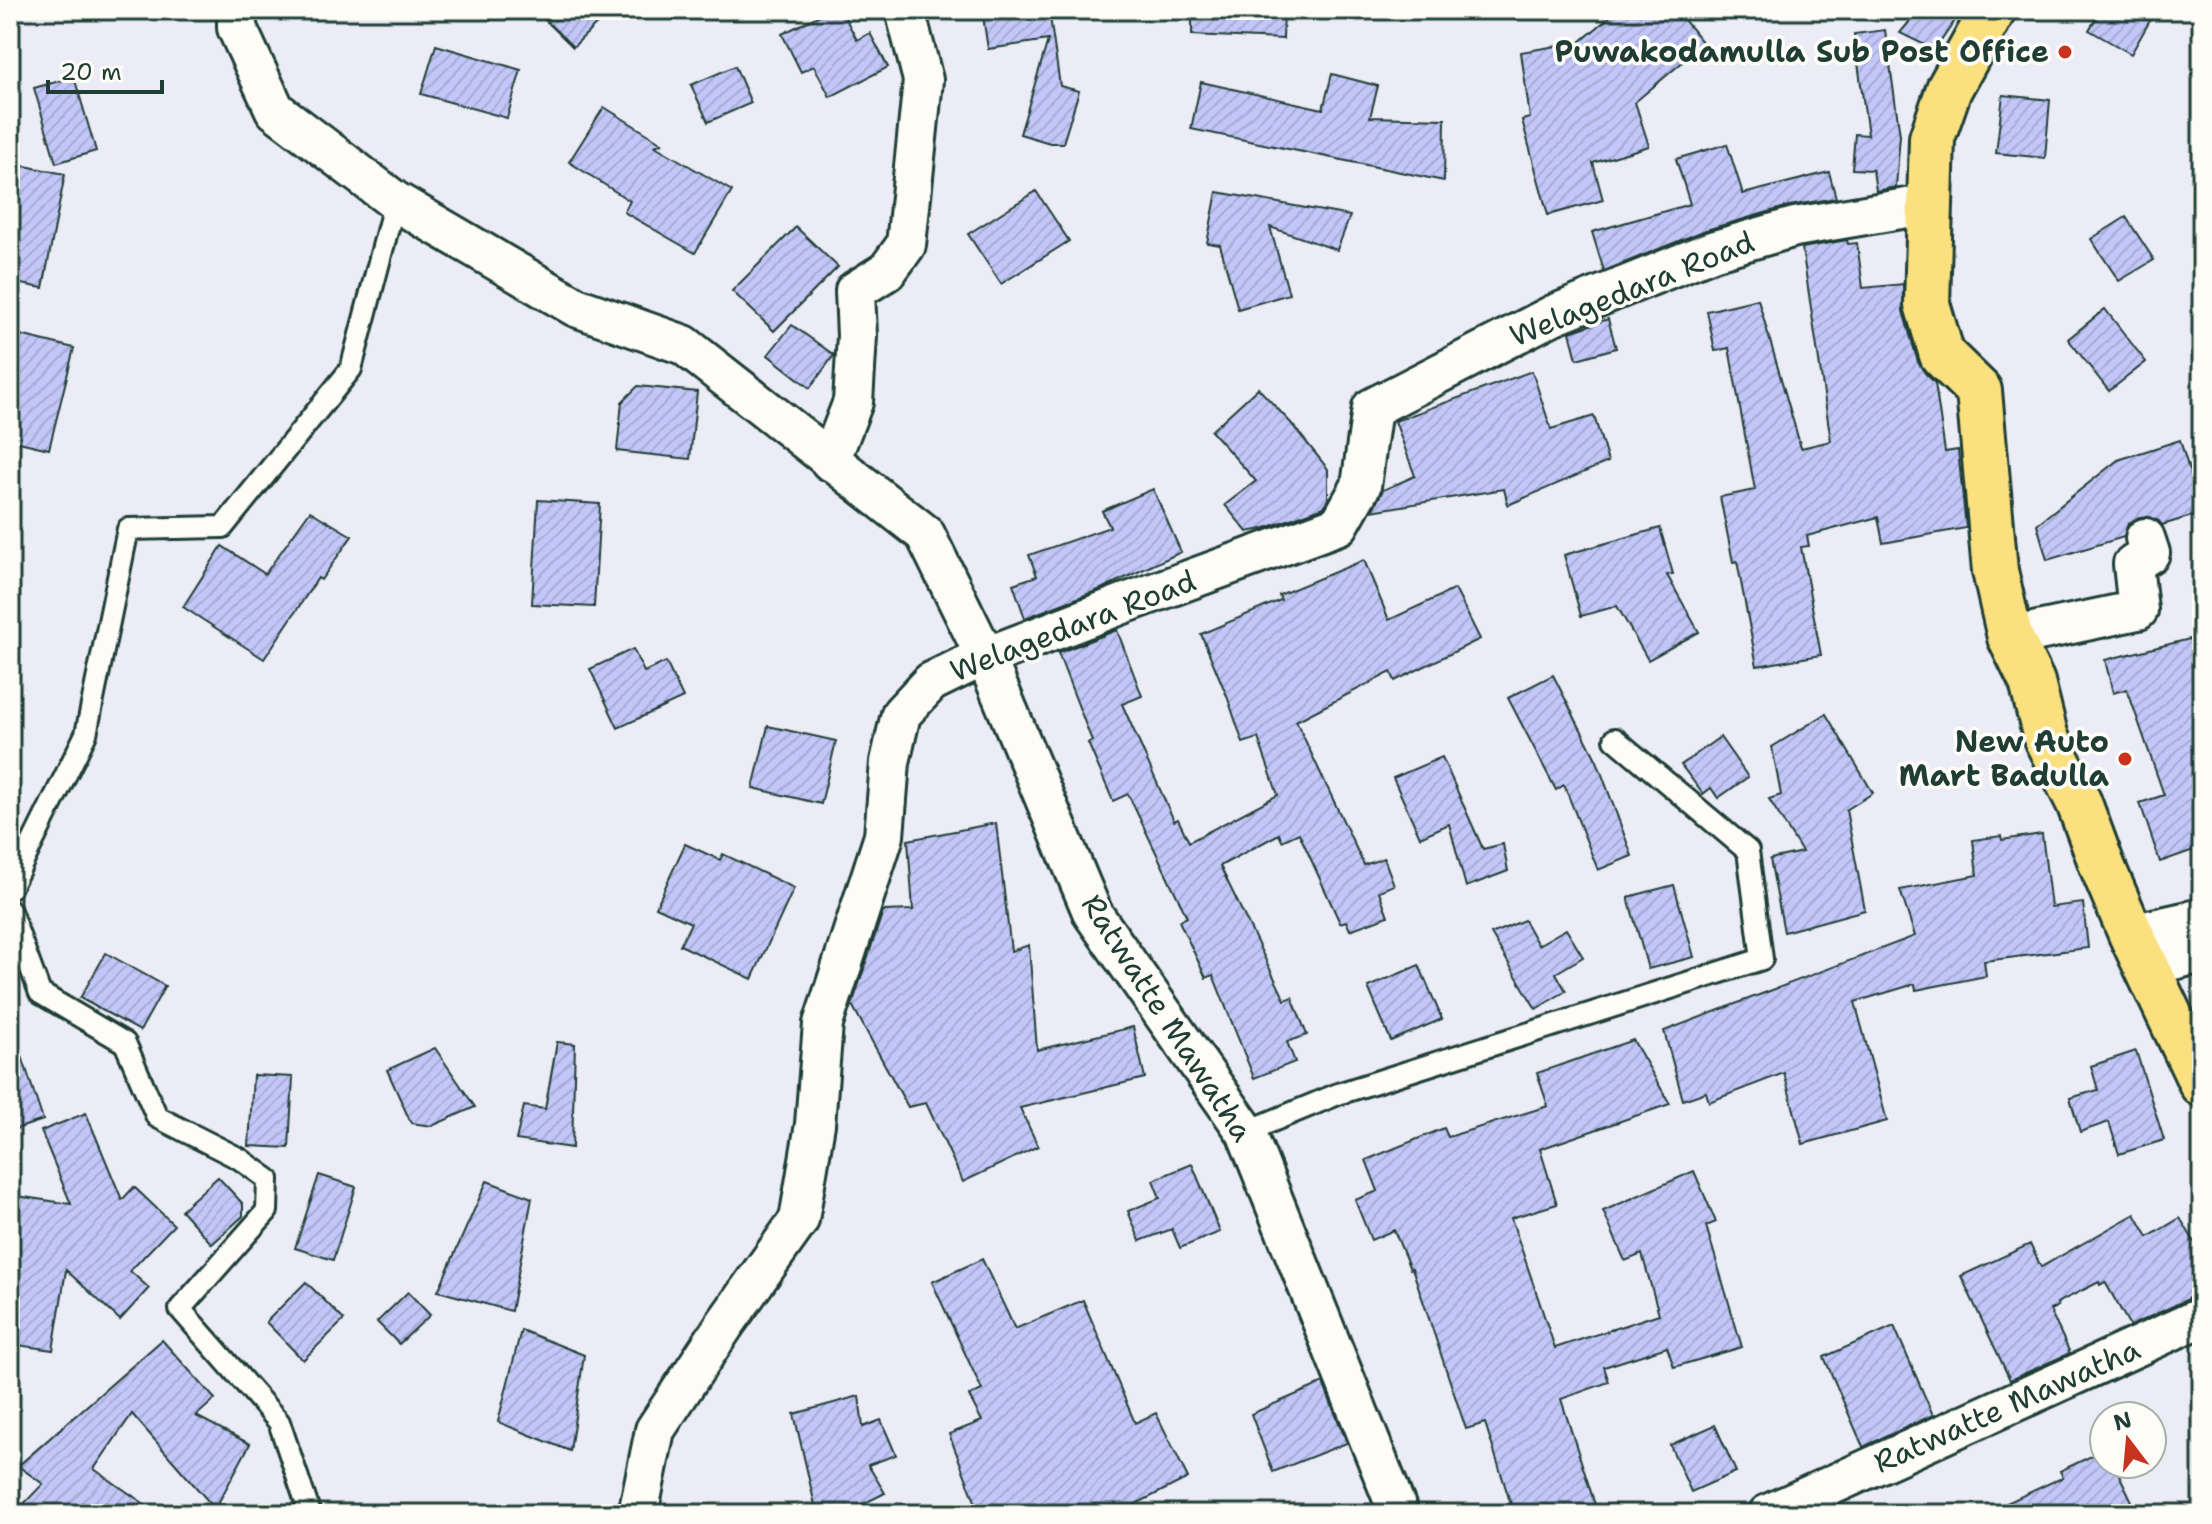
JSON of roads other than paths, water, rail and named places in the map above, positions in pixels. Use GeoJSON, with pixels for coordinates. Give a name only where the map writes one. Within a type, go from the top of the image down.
{"type":"FeatureCollection","features":[{"type":"Feature","properties":{"kind":"main road"},"geometry":{"type":"LineString","coordinates":[[1993,10],[1949,89],[1932,138],[1927,304],[1942,355],[1979,391],[1995,571],[2010,637],[2032,682],[2046,738],[2079,803],[2103,868],[2202,1084]]}},
{"type":"Feature","properties":{"kind":"street","name":"Ratwatte Mawatha"},"geometry":{"type":"LineString","coordinates":[[237,10],[237,28],[275,110],[395,201],[576,307],[684,345],[925,534],[986,658],[1093,914],[1246,1132],[1399,1514]]}},
{"type":"Feature","properties":{"kind":"street"},"geometry":{"type":"LineString","coordinates":[[830,461],[853,402],[857,336],[855,291],[887,271],[906,245],[923,80],[905,10]]}},
{"type":"Feature","properties":{"kind":"street","name":"Welagedara Road"},"geometry":{"type":"LineString","coordinates":[[638,1514],[655,1430],[799,1220],[815,1124],[823,1024],[884,836],[890,762],[901,714],[931,682],[1123,604],[1339,525],[1361,486],[1372,408],[1553,315],[1712,251],[1795,227],[1930,204]]}},
{"type":"Feature","properties":{"kind":"street"},"geometry":{"type":"LineString","coordinates":[[2010,637],[2138,610],[2133,564],[2150,553],[2145,538]]}},
{"type":"Feature","properties":{"kind":"street"},"geometry":{"type":"LineString","coordinates":[[2140,950],[2202,918]]}},
{"type":"Feature","properties":{"kind":"street"},"geometry":{"type":"LineString","coordinates":[[2140,950],[2202,953]]}},
{"type":"Feature","properties":{"kind":"street","name":"Ratwatte Mawatha"},"geometry":{"type":"LineString","coordinates":[[1768,1514],[2202,1317]]}},
{"type":"Feature","properties":{"kind":"lane"},"geometry":{"type":"LineString","coordinates":[[10,888],[86,734],[128,529],[223,527],[351,369],[395,201]]}},
{"type":"Feature","properties":{"kind":"lane"},"geometry":{"type":"LineString","coordinates":[[1246,1132],[1338,1094],[1762,959],[1748,851],[1615,739]]}},
{"type":"Feature","properties":{"kind":"lane"},"geometry":{"type":"LineString","coordinates":[[10,911],[40,993],[125,1043],[157,1117],[240,1159],[268,1179],[267,1211],[180,1309],[279,1422],[310,1514]]}},
{"type":"Feature","properties":{"kind":"place","name":"Puwakodamulla Sub Post Office"},"geometry":{"type":"Point","coordinates":[2065,52]}},
{"type":"Feature","properties":{"kind":"place","name":"New Auto Mart Badulla"},"geometry":{"type":"Point","coordinates":[2125,759]}}]}
